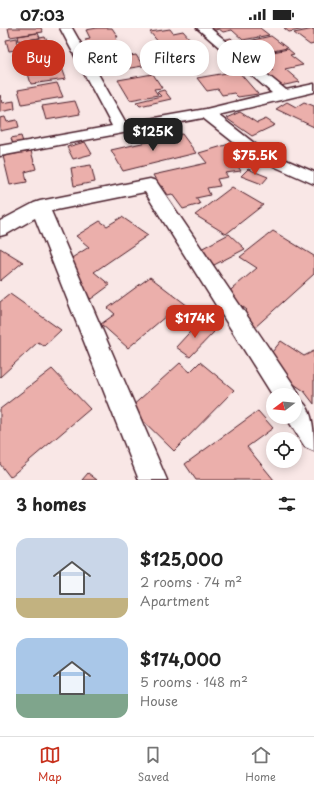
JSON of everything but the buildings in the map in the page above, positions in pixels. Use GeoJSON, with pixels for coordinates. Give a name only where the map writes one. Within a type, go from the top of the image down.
{"type":"FeatureCollection","features":[{"type":"Feature","properties":{"kind":"street"},"geometry":{"type":"LineString","coordinates":[[66,28],[121,128]]}},
{"type":"Feature","properties":{"kind":"street"},"geometry":{"type":"LineString","coordinates":[[203,28],[282,95]]}},
{"type":"Feature","properties":{"kind":"street"},"geometry":{"type":"LineString","coordinates":[[0,151],[206,113],[282,95],[310,91]]}},
{"type":"Feature","properties":{"kind":"street"},"geometry":{"type":"LineString","coordinates":[[206,113],[257,153],[314,178]]}},
{"type":"Feature","properties":{"kind":"street"},"geometry":{"type":"LineString","coordinates":[[0,229],[40,207],[150,185],[281,388]]}},
{"type":"Feature","properties":{"kind":"street"},"geometry":{"type":"LineString","coordinates":[[40,207],[153,480]]}},
{"type":"Feature","properties":{"kind":"street"},"geometry":{"type":"LineString","coordinates":[[302,420],[314,438]]}}]}
